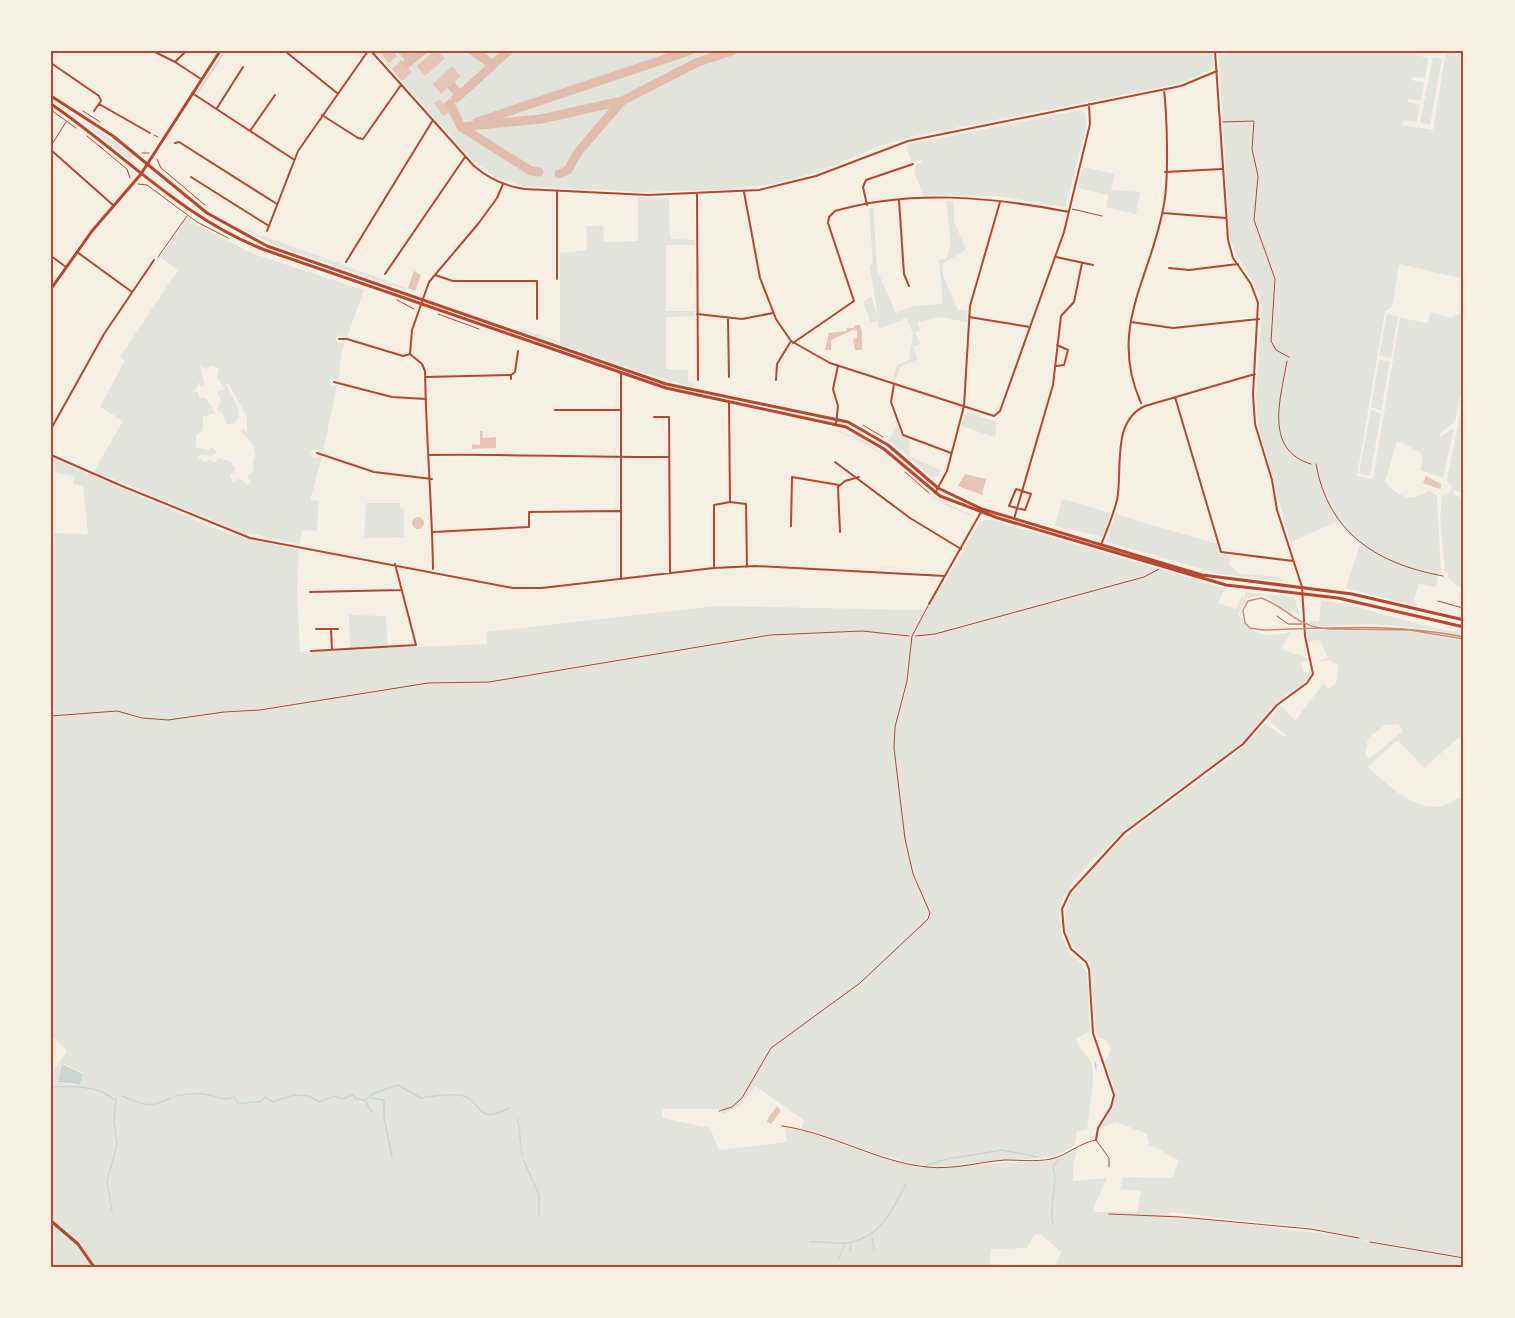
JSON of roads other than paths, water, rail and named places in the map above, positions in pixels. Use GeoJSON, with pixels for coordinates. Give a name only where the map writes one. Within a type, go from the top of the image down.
{"type":"FeatureCollection","features":[{"type":"Feature","properties":{"kind":"main road"},"geometry":{"type":"LineString","coordinates":[[51,289],[76,252],[141,174],[220,51]]}},
{"type":"Feature","properties":{"kind":"main road"},"geometry":{"type":"LineString","coordinates":[[51,96],[113,136],[207,213],[261,243],[666,384],[837,419],[874,435],[938,488],[962,501],[1014,519],[1202,575],[1367,597],[1464,620]]}},
{"type":"Feature","properties":{"kind":"main road"},"geometry":{"type":"LineString","coordinates":[[51,104],[87,129],[152,184],[201,219],[243,241],[421,305],[666,387],[836,424],[873,441],[935,493],[981,512],[1226,585],[1357,602],[1464,627]]}},
{"type":"Feature","properties":{"kind":"main road"},"geometry":{"type":"LineString","coordinates":[[51,1221],[78,1244],[94,1267]]}},
{"type":"Feature","properties":{"kind":"street"},"geometry":{"type":"LineString","coordinates":[[153,51],[201,79]]}},
{"type":"Feature","properties":{"kind":"street"},"geometry":{"type":"LineString","coordinates":[[175,62],[186,51]]}},
{"type":"Feature","properties":{"kind":"street"},"geometry":{"type":"LineString","coordinates":[[285,51],[337,93]]}},
{"type":"Feature","properties":{"kind":"street"},"geometry":{"type":"LineString","coordinates":[[267,231],[293,159],[337,93],[370,51],[481,172],[503,184],[557,191],[697,194],[744,192],[805,179],[908,141],[1187,85],[1218,71]]}},
{"type":"Feature","properties":{"kind":"street"},"geometry":{"type":"LineString","coordinates":[[1096,1140],[1098,1128],[1111,1107],[1114,1095],[1093,1033],[1089,969],[1086,962],[1071,949],[1065,939],[1062,919],[1064,904],[1086,873],[1124,833],[1243,744],[1281,701],[1310,680],[1313,666],[1304,624],[1302,587],[1256,433],[1253,410],[1259,319],[1256,296],[1229,246],[1218,122],[1218,71],[1215,51]]}},
{"type":"Feature","properties":{"kind":"street"},"geometry":{"type":"LineString","coordinates":[[51,63],[99,96],[99,104],[94,111]]}},
{"type":"Feature","properties":{"kind":"street"},"geometry":{"type":"LineString","coordinates":[[217,108],[243,67]]}},
{"type":"Feature","properties":{"kind":"street"},"geometry":{"type":"LineString","coordinates":[[322,115],[363,139],[401,85]]}},
{"type":"Feature","properties":{"kind":"street"},"geometry":{"type":"LineString","coordinates":[[1141,403],[1129,369],[1130,322],[1162,213],[1165,172],[1164,89]]}},
{"type":"Feature","properties":{"kind":"street"},"geometry":{"type":"LineString","coordinates":[[192,93],[293,159]]}},
{"type":"Feature","properties":{"kind":"street"},"geometry":{"type":"LineString","coordinates":[[250,130],[275,94]]}},
{"type":"Feature","properties":{"kind":"street"},"geometry":{"type":"LineString","coordinates":[[99,104],[150,133]]}},
{"type":"Feature","properties":{"kind":"street"},"geometry":{"type":"LineString","coordinates":[[744,192],[758,268],[773,313],[792,342],[838,366],[990,416],[996,415],[1056,257],[1090,124],[1089,104]]}},
{"type":"Feature","properties":{"kind":"street"},"geometry":{"type":"LineString","coordinates":[[346,262],[433,120]]}},
{"type":"Feature","properties":{"kind":"street"},"geometry":{"type":"LineString","coordinates":[[175,143],[180,142],[277,204]]}},
{"type":"Feature","properties":{"kind":"street"},"geometry":{"type":"LineString","coordinates":[[51,150],[113,205]]}},
{"type":"Feature","properties":{"kind":"street"},"geometry":{"type":"LineString","coordinates":[[385,274],[465,157]]}},
{"type":"Feature","properties":{"kind":"street"},"geometry":{"type":"LineString","coordinates":[[867,204],[863,187],[866,180],[913,164]]}},
{"type":"Feature","properties":{"kind":"street"},"geometry":{"type":"LineString","coordinates":[[1165,172],[1222,169]]}},
{"type":"Feature","properties":{"kind":"street"},"geometry":{"type":"LineString","coordinates":[[191,177],[269,226]]}},
{"type":"Feature","properties":{"kind":"street"},"geometry":{"type":"LineString","coordinates":[[410,354],[410,338],[422,300],[435,275],[498,198],[503,184]]}},
{"type":"Feature","properties":{"kind":"street"},"geometry":{"type":"LineString","coordinates":[[557,191],[558,279]]}},
{"type":"Feature","properties":{"kind":"street"},"geometry":{"type":"LineString","coordinates":[[697,194],[698,380]]}},
{"type":"Feature","properties":{"kind":"street"},"geometry":{"type":"LineString","coordinates":[[776,380],[777,364],[792,342],[854,301],[829,225],[829,217],[838,210],[899,200],[950,198],[1000,201],[1069,210]]}},
{"type":"Feature","properties":{"kind":"street"},"geometry":{"type":"LineString","coordinates":[[899,200],[904,274],[909,286]]}},
{"type":"Feature","properties":{"kind":"street"},"geometry":{"type":"LineString","coordinates":[[935,493],[951,453],[964,406],[969,316],[1000,201]]}},
{"type":"Feature","properties":{"kind":"street"},"geometry":{"type":"LineString","coordinates":[[1162,213],[1226,218]]}},
{"type":"Feature","properties":{"kind":"street"},"geometry":{"type":"LineString","coordinates":[[76,252],[132,292]]}},
{"type":"Feature","properties":{"kind":"street"},"geometry":{"type":"LineString","coordinates":[[51,256],[66,267]]}},
{"type":"Feature","properties":{"kind":"street"},"geometry":{"type":"LineString","coordinates":[[1056,257],[1093,266]]}},
{"type":"Feature","properties":{"kind":"street"},"geometry":{"type":"LineString","coordinates":[[51,429],[98,344],[154,260]]}},
{"type":"Feature","properties":{"kind":"street"},"geometry":{"type":"LineString","coordinates":[[1014,519],[1046,413],[1056,366],[1061,316],[1074,302],[1082,263]]}},
{"type":"Feature","properties":{"kind":"street"},"geometry":{"type":"LineString","coordinates":[[1169,268],[1189,270],[1238,264]]}},
{"type":"Feature","properties":{"kind":"street"},"geometry":{"type":"LineString","coordinates":[[435,275],[453,281],[537,281],[537,319]]}},
{"type":"Feature","properties":{"kind":"street"},"geometry":{"type":"LineString","coordinates":[[697,314],[729,319],[749,319],[773,313]]}},
{"type":"Feature","properties":{"kind":"street"},"geometry":{"type":"LineString","coordinates":[[969,316],[1030,327]]}},
{"type":"Feature","properties":{"kind":"street"},"geometry":{"type":"LineString","coordinates":[[729,319],[729,378]]}},
{"type":"Feature","properties":{"kind":"street"},"geometry":{"type":"LineString","coordinates":[[1130,322],[1173,328],[1259,319]]}},
{"type":"Feature","properties":{"kind":"street"},"geometry":{"type":"LineString","coordinates":[[339,339],[403,356],[410,354]]}},
{"type":"Feature","properties":{"kind":"street"},"geometry":{"type":"LineString","coordinates":[[1056,366],[1064,365],[1068,350],[1057,345]]}},
{"type":"Feature","properties":{"kind":"street"},"geometry":{"type":"LineString","coordinates":[[425,377],[511,377],[515,372],[518,351]]}},
{"type":"Feature","properties":{"kind":"street"},"geometry":{"type":"LineString","coordinates":[[410,354],[422,364],[425,377],[428,455],[432,479],[433,571]]}},
{"type":"Feature","properties":{"kind":"street"},"geometry":{"type":"LineString","coordinates":[[836,424],[838,406],[832,389],[838,366]]}},
{"type":"Feature","properties":{"kind":"street"},"geometry":{"type":"LineString","coordinates":[[621,373],[621,579]]}},
{"type":"Feature","properties":{"kind":"street"},"geometry":{"type":"LineString","coordinates":[[1101,545],[1116,502],[1122,437],[1127,421],[1142,407],[1255,374]]}},
{"type":"Feature","properties":{"kind":"street"},"geometry":{"type":"LineString","coordinates":[[334,382],[392,397],[426,399]]}},
{"type":"Feature","properties":{"kind":"street"},"geometry":{"type":"LineString","coordinates":[[894,384],[891,402],[903,435],[951,453]]}},
{"type":"Feature","properties":{"kind":"street"},"geometry":{"type":"LineString","coordinates":[[1175,397],[1221,552],[1294,560]]}},
{"type":"Feature","properties":{"kind":"street"},"geometry":{"type":"LineString","coordinates":[[729,402],[730,502]]}},
{"type":"Feature","properties":{"kind":"street"},"geometry":{"type":"LineString","coordinates":[[555,410],[620,410]]}},
{"type":"Feature","properties":{"kind":"street"},"geometry":{"type":"LineString","coordinates":[[654,417],[669,417],[670,573]]}},
{"type":"Feature","properties":{"kind":"street"},"geometry":{"type":"LineString","coordinates":[[317,453],[374,472],[432,479]]}},
{"type":"Feature","properties":{"kind":"street"},"geometry":{"type":"LineString","coordinates":[[428,455],[537,453],[669,457]]}},
{"type":"Feature","properties":{"kind":"street"},"geometry":{"type":"LineString","coordinates":[[51,455],[132,491],[250,538],[433,571],[481,583],[526,589],[714,568],[747,567],[945,576]]}},
{"type":"Feature","properties":{"kind":"street"},"geometry":{"type":"LineString","coordinates":[[835,462],[859,477],[910,518],[961,549]]}},
{"type":"Feature","properties":{"kind":"street"},"geometry":{"type":"LineString","coordinates":[[791,526],[792,477],[839,485],[859,477]]}},
{"type":"Feature","properties":{"kind":"street"},"geometry":{"type":"LineString","coordinates":[[839,485],[840,532]]}},
{"type":"Feature","properties":{"kind":"street"},"geometry":{"type":"LineString","coordinates":[[1014,490],[1023,491],[1031,495],[1025,510],[1009,505],[1014,490]]}},
{"type":"Feature","properties":{"kind":"street"},"geometry":{"type":"LineString","coordinates":[[714,568],[714,505],[730,502],[746,504],[747,567]]}},
{"type":"Feature","properties":{"kind":"street"},"geometry":{"type":"LineString","coordinates":[[433,532],[529,527],[529,512],[620,511]]}},
{"type":"Feature","properties":{"kind":"street"},"geometry":{"type":"LineString","coordinates":[[929,604],[981,512]]}},
{"type":"Feature","properties":{"kind":"street"},"geometry":{"type":"LineString","coordinates":[[311,651],[417,645],[395,564]]}},
{"type":"Feature","properties":{"kind":"street"},"geometry":{"type":"LineString","coordinates":[[310,592],[401,591]]}},
{"type":"Feature","properties":{"kind":"street"},"geometry":{"type":"LineString","coordinates":[[316,629],[338,629]]}},
{"type":"Feature","properties":{"kind":"street"},"geometry":{"type":"LineString","coordinates":[[331,629],[332,650]]}},
{"type":"Feature","properties":{"kind":"lane"},"geometry":{"type":"LineString","coordinates":[[1218,122],[1254,121],[1252,149],[1258,176],[1254,220],[1275,279],[1271,341],[1276,350],[1289,357]]}},
{"type":"Feature","properties":{"kind":"lane"},"geometry":{"type":"LineString","coordinates":[[1069,210],[1102,216]]}},
{"type":"Feature","properties":{"kind":"lane"},"geometry":{"type":"LineString","coordinates":[[1316,464],[1324,499],[1332,514],[1352,535],[1394,562],[1418,572],[1443,576]]}},
{"type":"Feature","properties":{"kind":"lane"},"geometry":{"type":"LineString","coordinates":[[719,1111],[732,1107],[741,1098],[771,1048],[860,983],[928,919],[930,913],[913,874],[904,831],[894,748],[895,727],[907,681],[912,636],[929,604]]}},
{"type":"Feature","properties":{"kind":"lane"},"geometry":{"type":"LineString","coordinates":[[1277,616],[1288,624],[1304,624]]}},
{"type":"Feature","properties":{"kind":"lane"},"geometry":{"type":"LineString","coordinates":[[782,1126],[805,1130],[869,1153],[929,1168],[1003,1160],[1048,1160],[1082,1143],[1096,1140],[1109,1158],[1109,1167]]}},
{"type":"Feature","properties":{"kind":"waterway"},"geometry":{"type":"LineString","coordinates":[[199,90],[225,51]]}},
{"type":"Feature","properties":{"kind":"waterway"},"geometry":{"type":"LineString","coordinates":[[1095,1062],[1096,1070]]}},
{"type":"Feature","properties":{"kind":"waterway"},"geometry":{"type":"LineString","coordinates":[[175,1096],[199,1094],[222,1099],[234,1097],[238,1103],[260,1102],[265,1097],[273,1102],[294,1095],[309,1096],[319,1102],[334,1096],[342,1099],[353,1095],[356,1099],[365,1100],[374,1093],[398,1085],[421,1098],[464,1096],[485,1113],[498,1113],[509,1108]]}},
{"type":"Feature","properties":{"kind":"waterway"},"geometry":{"type":"LineString","coordinates":[[51,1087],[93,1089],[114,1100]]}},
{"type":"Feature","properties":{"kind":"waterway"},"geometry":{"type":"LineString","coordinates":[[122,1096],[151,1105],[171,1098]]}},
{"type":"Feature","properties":{"kind":"waterway"},"geometry":{"type":"LineString","coordinates":[[372,1098],[384,1100],[384,1117],[392,1157]]}},
{"type":"Feature","properties":{"kind":"waterway"},"geometry":{"type":"LineString","coordinates":[[112,1211],[107,1181],[117,1145],[114,1120],[116,1099]]}},
{"type":"Feature","properties":{"kind":"waterway"},"geometry":{"type":"LineString","coordinates":[[365,1100],[372,1112]]}},
{"type":"Feature","properties":{"kind":"waterway"},"geometry":{"type":"LineString","coordinates":[[518,1119],[522,1155]]}},
{"type":"Feature","properties":{"kind":"waterway"},"geometry":{"type":"LineString","coordinates":[[925,1166],[947,1159],[1002,1150],[1038,1157]]}},
{"type":"Feature","properties":{"kind":"waterway"},"geometry":{"type":"LineString","coordinates":[[1053,1224],[1055,1181],[1053,1166],[1059,1160]]}},
{"type":"Feature","properties":{"kind":"waterway"},"geometry":{"type":"LineString","coordinates":[[524,1161],[539,1195],[539,1215]]}},
{"type":"Feature","properties":{"kind":"waterway"},"geometry":{"type":"LineString","coordinates":[[810,1242],[847,1243],[868,1236],[877,1230],[890,1214],[906,1184]]}},
{"type":"Feature","properties":{"kind":"waterway"},"geometry":{"type":"LineString","coordinates":[[872,1237],[874,1250]]}},
{"type":"Feature","properties":{"kind":"waterway"},"geometry":{"type":"LineString","coordinates":[[839,1259],[845,1243]]}},
{"type":"Feature","properties":{"kind":"waterway"},"geometry":{"type":"LineString","coordinates":[[850,1251],[851,1243]]}},
{"type":"Feature","properties":{"kind":"tram line"},"geometry":{"type":"LineString","coordinates":[[1464,637],[1439,633],[1414,630],[1389,628],[1339,628],[1314,628],[1263,630],[1250,628],[1245,623],[1243,610],[1248,601],[1261,598],[1300,621],[1317,627],[1329,629],[1409,630],[1464,639]]}}]}
